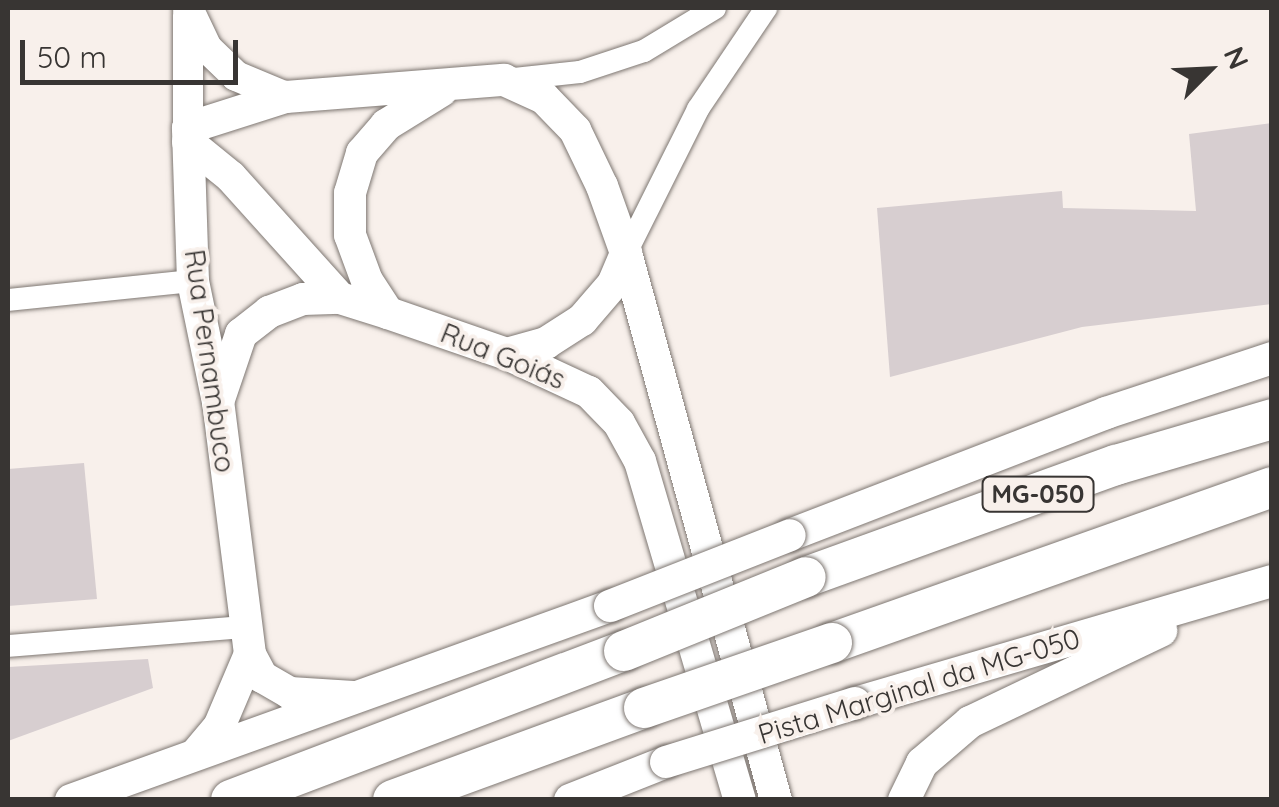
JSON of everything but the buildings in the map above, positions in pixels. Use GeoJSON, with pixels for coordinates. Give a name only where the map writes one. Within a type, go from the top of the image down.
{"type":"FeatureCollection","features":[{"type":"Feature","properties":{"kind":"highway","name":"MG-050"},"geometry":{"type":"LineString","coordinates":[[231,800],[806,577],[1116,465],[1272,419]]}},
{"type":"Feature","properties":{"kind":"highway","name":"MG-050"},"geometry":{"type":"LineString","coordinates":[[392,800],[1272,487]]}},
{"type":"Feature","properties":{"kind":"main road"},"geometry":{"type":"LineString","coordinates":[[340,298],[188,135],[286,97],[504,80],[544,98],[576,130],[626,253],[776,800]]}},
{"type":"Feature","properties":{"kind":"main road"},"geometry":{"type":"LineString","coordinates":[[388,313],[367,281],[350,235],[350,193],[362,153],[408,108],[470,83]]}},
{"type":"Feature","properties":{"kind":"main road","name":"Rua Pernambuco"},"geometry":{"type":"LineString","coordinates":[[188,135],[193,281],[218,402],[247,640],[219,728],[194,756]]}},
{"type":"Feature","properties":{"kind":"main road"},"geometry":{"type":"LineString","coordinates":[[507,354],[546,342],[582,320],[613,284],[626,253]]}},
{"type":"Feature","properties":{"kind":"main road","name":"Rua Goiás"},"geometry":{"type":"LineString","coordinates":[[218,402],[241,334],[269,312],[303,299],[340,298],[507,354],[589,392],[619,423],[640,462],[740,800]]}},
{"type":"Feature","properties":{"kind":"main road"},"geometry":{"type":"LineString","coordinates":[[71,800],[610,606],[1106,413],[1272,358]]}},
{"type":"Feature","properties":{"kind":"main road"},"geometry":{"type":"LineString","coordinates":[[904,800],[922,763],[970,722],[1262,584]]}},
{"type":"Feature","properties":{"kind":"main road","name":"Pista Marginal da MG-050"},"geometry":{"type":"LineString","coordinates":[[570,800],[666,762],[856,702],[1262,584]]}},
{"type":"Feature","properties":{"kind":"main road"},"geometry":{"type":"LineString","coordinates":[[247,640],[262,678],[290,693],[353,697]]}},
{"type":"Feature","properties":{"kind":"street"},"geometry":{"type":"LineString","coordinates":[[188,8],[207,48],[236,76],[286,97]]}},
{"type":"Feature","properties":{"kind":"street","name":"Rua Pernambuco"},"geometry":{"type":"LineString","coordinates":[[188,8],[188,135]]}},
{"type":"Feature","properties":{"kind":"street"},"geometry":{"type":"LineString","coordinates":[[504,80],[580,72],[644,51],[715,8]]}},
{"type":"Feature","properties":{"kind":"street"},"geometry":{"type":"LineString","coordinates":[[626,253],[698,109],[766,8]]}},
{"type":"Feature","properties":{"kind":"street"},"geometry":{"type":"LineString","coordinates":[[8,300],[193,281]]}},
{"type":"Feature","properties":{"kind":"street"},"geometry":{"type":"LineString","coordinates":[[8,646],[247,640]]}}]}
